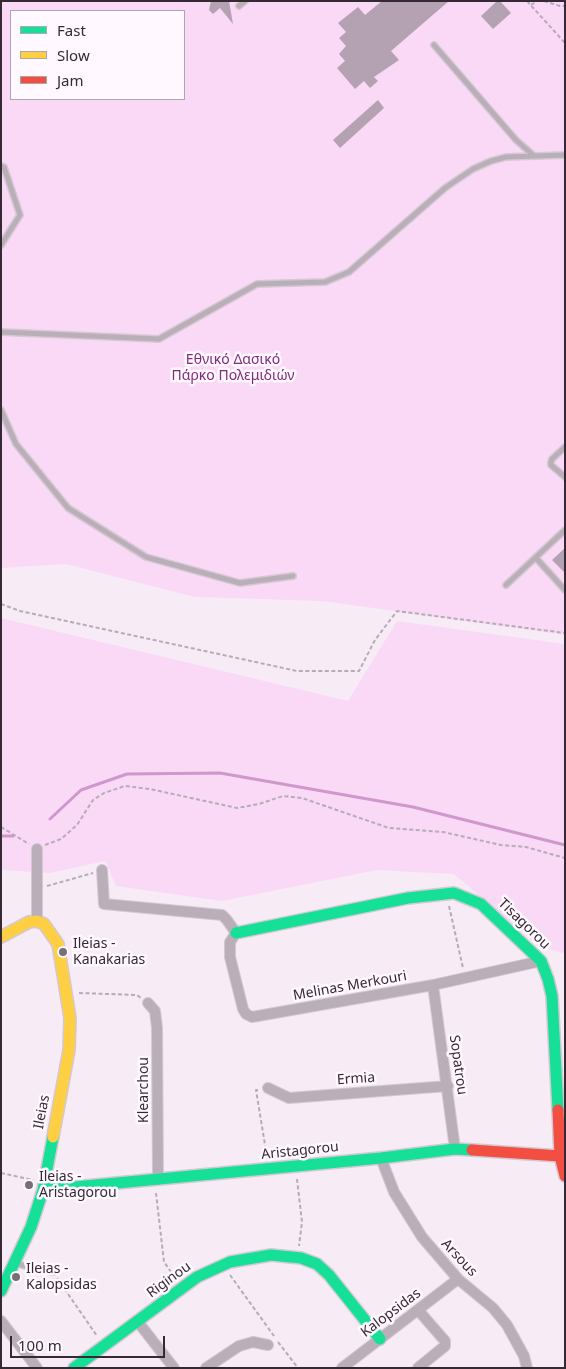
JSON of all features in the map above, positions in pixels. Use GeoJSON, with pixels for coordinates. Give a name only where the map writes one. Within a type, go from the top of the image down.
{"type":"FeatureCollection","features":[{"type":"Feature","properties":{"kind":"street"},"geometry":{"type":"LineString","coordinates":[[1,937],[29,922],[37,921],[37,849]]}},
{"type":"Feature","properties":{"kind":"street"},"geometry":{"type":"LineString","coordinates":[[102,870],[104,904],[222,915],[236,933]]}},
{"type":"Feature","properties":{"kind":"street","name":"Tisagorou"},"geometry":{"type":"LineString","coordinates":[[236,933],[408,898],[454,893],[481,904],[542,961],[552,996],[560,1156],[565,1176]]}},
{"type":"Feature","properties":{"kind":"street","name":"Ileias"},"geometry":{"type":"LineString","coordinates":[[1,1291],[31,1227],[44,1186],[69,1050],[70,1018],[58,944],[44,924],[37,921]]}},
{"type":"Feature","properties":{"kind":"street","name":"Melinas Merkouri"},"geometry":{"type":"LineString","coordinates":[[236,933],[230,942],[230,957],[243,1009],[246,1014],[252,1017],[433,985],[542,961]]}},
{"type":"Feature","properties":{"kind":"street","name":"Sopatrou"},"geometry":{"type":"LineString","coordinates":[[433,985],[455,1148]]}},
{"type":"Feature","properties":{"kind":"street","name":"Klearchou"},"geometry":{"type":"LineString","coordinates":[[148,1003],[155,1011],[157,1028],[156,1180]]}},
{"type":"Feature","properties":{"kind":"street","name":"Ermia"},"geometry":{"type":"LineString","coordinates":[[268,1088],[289,1098],[448,1086]]}},
{"type":"Feature","properties":{"kind":"street","name":"Aristagorou"},"geometry":{"type":"LineString","coordinates":[[44,1186],[156,1180],[381,1158],[455,1148],[560,1156]]}},
{"type":"Feature","properties":{"kind":"street","name":"Arsous"},"geometry":{"type":"LineString","coordinates":[[381,1158],[394,1192],[422,1238],[458,1279],[493,1308],[507,1325],[524,1356],[527,1368]]}},
{"type":"Feature","properties":{"kind":"street","name":"Riginou"},"geometry":{"type":"LineString","coordinates":[[74,1368],[197,1277],[230,1262],[271,1255],[298,1258],[317,1264],[329,1275],[380,1339]]}},
{"type":"Feature","properties":{"kind":"street","name":"Kalopsidas"},"geometry":{"type":"LineString","coordinates":[[342,1368],[458,1279]]}},
{"type":"Feature","properties":{"kind":"street"},"geometry":{"type":"LineString","coordinates":[[418,1310],[446,1341],[445,1346],[418,1368]]}},
{"type":"Feature","properties":{"kind":"street"},"geometry":{"type":"LineString","coordinates":[[1,1321],[37,1368]]}},
{"type":"Feature","properties":{"kind":"street"},"geometry":{"type":"LineString","coordinates":[[138,1322],[174,1368]]}},
{"type":"Feature","properties":{"kind":"street"},"geometry":{"type":"LineString","coordinates":[[206,1368],[239,1346],[253,1342],[268,1345]]}},
{"type":"Feature","properties":{"kind":"lane"},"geometry":{"type":"LineString","coordinates":[[239,6],[245,1]]}},
{"type":"Feature","properties":{"kind":"lane"},"geometry":{"type":"LineString","coordinates":[[434,46],[532,156]]}},
{"type":"Feature","properties":{"kind":"lane"},"geometry":{"type":"LineString","coordinates":[[1,332],[158,339],[257,284],[324,282],[349,272],[445,188],[473,169],[506,157],[565,155]]}},
{"type":"Feature","properties":{"kind":"lane"},"geometry":{"type":"LineString","coordinates":[[1,166],[4,167],[20,215],[1,245]]}},
{"type":"Feature","properties":{"kind":"lane"},"geometry":{"type":"LineString","coordinates":[[1,410],[16,444],[68,508],[146,557],[240,583],[293,576]]}},
{"type":"Feature","properties":{"kind":"lane"},"geometry":{"type":"LineString","coordinates":[[565,447],[551,462],[565,477]]}},
{"type":"Feature","properties":{"kind":"lane"},"geometry":{"type":"LineString","coordinates":[[506,585],[565,530]]}},
{"type":"Feature","properties":{"kind":"lane"},"geometry":{"type":"LineString","coordinates":[[536,558],[565,590]]}},
{"type":"Feature","properties":{"kind":"lane"},"geometry":{"type":"LineString","coordinates":[[15,1262],[39,1270],[53,1272]]}},
{"type":"Feature","properties":{"kind":"path"},"geometry":{"type":"LineString","coordinates":[[526,1],[565,43]]}},
{"type":"Feature","properties":{"kind":"path"},"geometry":{"type":"LineString","coordinates":[[530,6],[538,1]]}},
{"type":"Feature","properties":{"kind":"path"},"geometry":{"type":"LineString","coordinates":[[544,1],[565,6]]}},
{"type":"Feature","properties":{"kind":"path"},"geometry":{"type":"LineString","coordinates":[[1,604],[20,611],[297,670],[360,671],[375,640],[397,611],[565,634]]}},
{"type":"Feature","properties":{"kind":"path"},"geometry":{"type":"LineString","coordinates":[[1,827],[37,849],[61,839],[77,825],[93,800],[104,792],[125,786],[150,788],[237,808],[259,804],[283,796],[302,798],[389,828],[443,832],[500,846],[526,847],[565,858]]}},
{"type":"Feature","properties":{"kind":"path"},"geometry":{"type":"LineString","coordinates":[[45,887],[102,870]]}},
{"type":"Feature","properties":{"kind":"path"},"geometry":{"type":"LineString","coordinates":[[446,894],[465,978]]}},
{"type":"Feature","properties":{"kind":"path"},"geometry":{"type":"LineString","coordinates":[[67,993],[137,995],[148,1003]]}},
{"type":"Feature","properties":{"kind":"path"},"geometry":{"type":"LineString","coordinates":[[268,1088],[256,1090],[269,1169]]}},
{"type":"Feature","properties":{"kind":"path"},"geometry":{"type":"LineString","coordinates":[[295,1166],[302,1222],[298,1258]]}},
{"type":"Feature","properties":{"kind":"path"},"geometry":{"type":"LineString","coordinates":[[1,1173],[44,1186]]}},
{"type":"Feature","properties":{"kind":"path"},"geometry":{"type":"LineString","coordinates":[[156,1180],[164,1262],[182,1288]]}},
{"type":"Feature","properties":{"kind":"path"},"geometry":{"type":"LineString","coordinates":[[223,1265],[298,1368]]}},
{"type":"Feature","properties":{"kind":"path"},"geometry":{"type":"LineString","coordinates":[[53,1272],[104,1346]]}},
{"type":"Feature","properties":{"kind":"green space","name":"Εθνικό Δασικό Πάρκο Πολεμιδιών"},"geometry":{"type":"Polygon","coordinates":[[[1,1],[565,1],[565,635],[323,601],[195,597],[66,564],[1,568],[1,1]]]}},
{"type":"Feature","properties":{"kind":"green space"},"geometry":{"type":"Polygon","coordinates":[[[1,618],[348,701],[397,621],[565,644],[565,954],[537,945],[454,874],[377,870],[222,901],[116,886],[105,861],[50,873],[1,870],[1,618]]]}},
{"type":"Feature","properties":{"kind":"building"},"geometry":{"type":"Polygon","coordinates":[[[211,1],[229,1],[233,24],[220,8],[213,14],[209,10],[211,1]]]}},
{"type":"Feature","properties":{"kind":"building"},"geometry":{"type":"Polygon","coordinates":[[[382,1],[449,1],[391,51],[399,60],[374,77],[378,81],[370,88],[364,81],[355,89],[337,68],[345,61],[339,54],[346,46],[339,38],[346,32],[338,23],[358,7],[365,15],[382,1]]]}},
{"type":"Feature","properties":{"kind":"building"},"geometry":{"type":"Polygon","coordinates":[[[497,1],[500,1],[511,13],[493,29],[481,16],[497,1]]]}},
{"type":"Feature","properties":{"kind":"building"},"geometry":{"type":"Polygon","coordinates":[[[378,100],[384,108],[340,148],[333,140],[378,100]]]}},
{"type":"Feature","properties":{"kind":"building"},"geometry":{"type":"Polygon","coordinates":[[[565,548],[565,573],[552,560],[565,548]]]}},
{"type":"Feature","properties":{"kind":"waterway"},"geometry":{"type":"LineString","coordinates":[[50,819],[81,790],[127,774],[220,773],[413,807],[565,845]]}},
{"type":"Feature","properties":{"kind":"waterway"},"geometry":{"type":"LineString","coordinates":[[1,836],[13,836]]}},
{"type":"Feature","properties":{"kind":"traffic: fast"},"geometry":{"type":"LineString","coordinates":[[236,933],[408,898],[454,893],[481,904],[541,961],[548,979],[552,996],[558,1110]]}},
{"type":"Feature","properties":{"kind":"traffic: fast"},"geometry":{"type":"LineString","coordinates":[[1,1291],[31,1227],[43,1190],[53,1137]]}},
{"type":"Feature","properties":{"kind":"traffic: fast"},"geometry":{"type":"LineString","coordinates":[[43,1190],[381,1158],[455,1149],[472,1150]]}},
{"type":"Feature","properties":{"kind":"traffic: fast"},"geometry":{"type":"LineString","coordinates":[[74,1368],[197,1277],[230,1262],[271,1255],[301,1258],[317,1264],[329,1275],[380,1339]]}},
{"type":"Feature","properties":{"kind":"traffic: slow"},"geometry":{"type":"LineString","coordinates":[[1,937],[29,922],[37,921],[44,924],[58,944],[70,1018],[69,1050],[53,1137]]}},
{"type":"Feature","properties":{"kind":"traffic: jam"},"geometry":{"type":"LineString","coordinates":[[558,1110],[560,1156],[565,1176]]}},
{"type":"Feature","properties":{"kind":"traffic: jam"},"geometry":{"type":"LineString","coordinates":[[472,1150],[560,1156]]}},
{"type":"Feature","properties":{"kind":"place","name":"Ileias - Kanakarias"},"geometry":{"type":"Point","coordinates":[63,952]}},
{"type":"Feature","properties":{"kind":"place","name":"Ileias - Aristagorou"},"geometry":{"type":"Point","coordinates":[29,1185]}},
{"type":"Feature","properties":{"kind":"place","name":"Ileias - Kalopsidas"},"geometry":{"type":"Point","coordinates":[16,1277]}}]}
